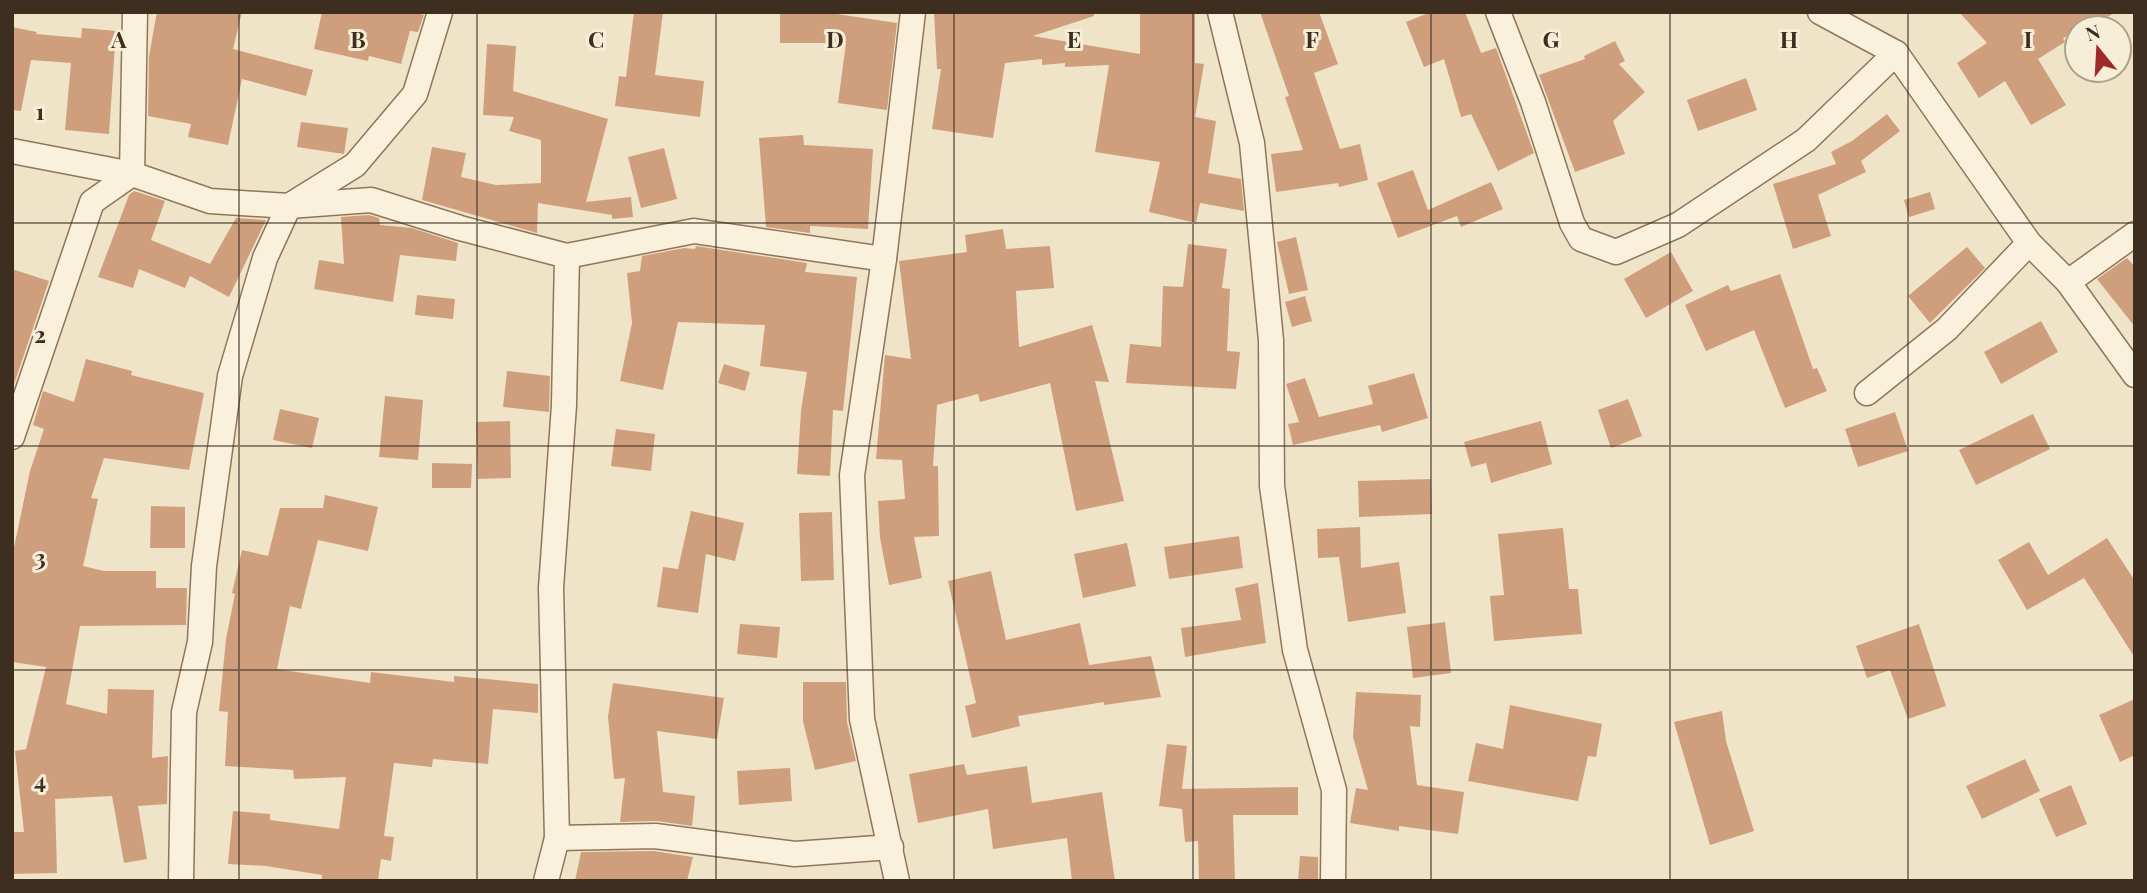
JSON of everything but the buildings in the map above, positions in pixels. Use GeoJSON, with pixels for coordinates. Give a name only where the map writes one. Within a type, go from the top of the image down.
{"type":"FeatureCollection","features":[{"type":"Feature","properties":{"kind":"street"},"geometry":{"type":"LineString","coordinates":[[132,174],[135,12]]}},
{"type":"Feature","properties":{"kind":"street"},"geometry":{"type":"LineString","coordinates":[[181,881],[184,712],[200,642],[204,566],[230,376],[265,258],[289,206],[355,165],[415,94],[440,12]]}},
{"type":"Feature","properties":{"kind":"street"},"geometry":{"type":"LineString","coordinates":[[897,881],[862,719],[852,475],[884,259],[913,12]]}},
{"type":"Feature","properties":{"kind":"street"},"geometry":{"type":"LineString","coordinates":[[1220,12],[1252,143],[1271,340],[1272,485],[1295,650],[1334,790],[1333,881]]}},
{"type":"Feature","properties":{"kind":"street"},"geometry":{"type":"LineString","coordinates":[[1498,12],[1533,102],[1572,223],[1581,239],[1616,252],[1678,225],[1806,140],[1896,53]]}},
{"type":"Feature","properties":{"kind":"street"},"geometry":{"type":"LineString","coordinates":[[1820,12],[1896,53],[2029,243],[2067,282],[2135,375]]}},
{"type":"Feature","properties":{"kind":"street"},"geometry":{"type":"LineString","coordinates":[[12,152],[132,174],[210,201],[289,206],[371,200],[460,228],[567,256],[694,231],[884,259]]}},
{"type":"Feature","properties":{"kind":"street"},"geometry":{"type":"LineString","coordinates":[[12,438],[92,202],[132,174]]}},
{"type":"Feature","properties":{"kind":"street"},"geometry":{"type":"LineString","coordinates":[[2067,282],[2135,234]]}},
{"type":"Feature","properties":{"kind":"street"},"geometry":{"type":"LineString","coordinates":[[1867,393],[1947,329],[2029,243]]}},
{"type":"Feature","properties":{"kind":"street"},"geometry":{"type":"LineString","coordinates":[[546,881],[557,838],[551,588],[564,405],[567,256]]}},
{"type":"Feature","properties":{"kind":"street"},"geometry":{"type":"LineString","coordinates":[[557,838],[655,836],[795,854],[891,847]]}}]}
